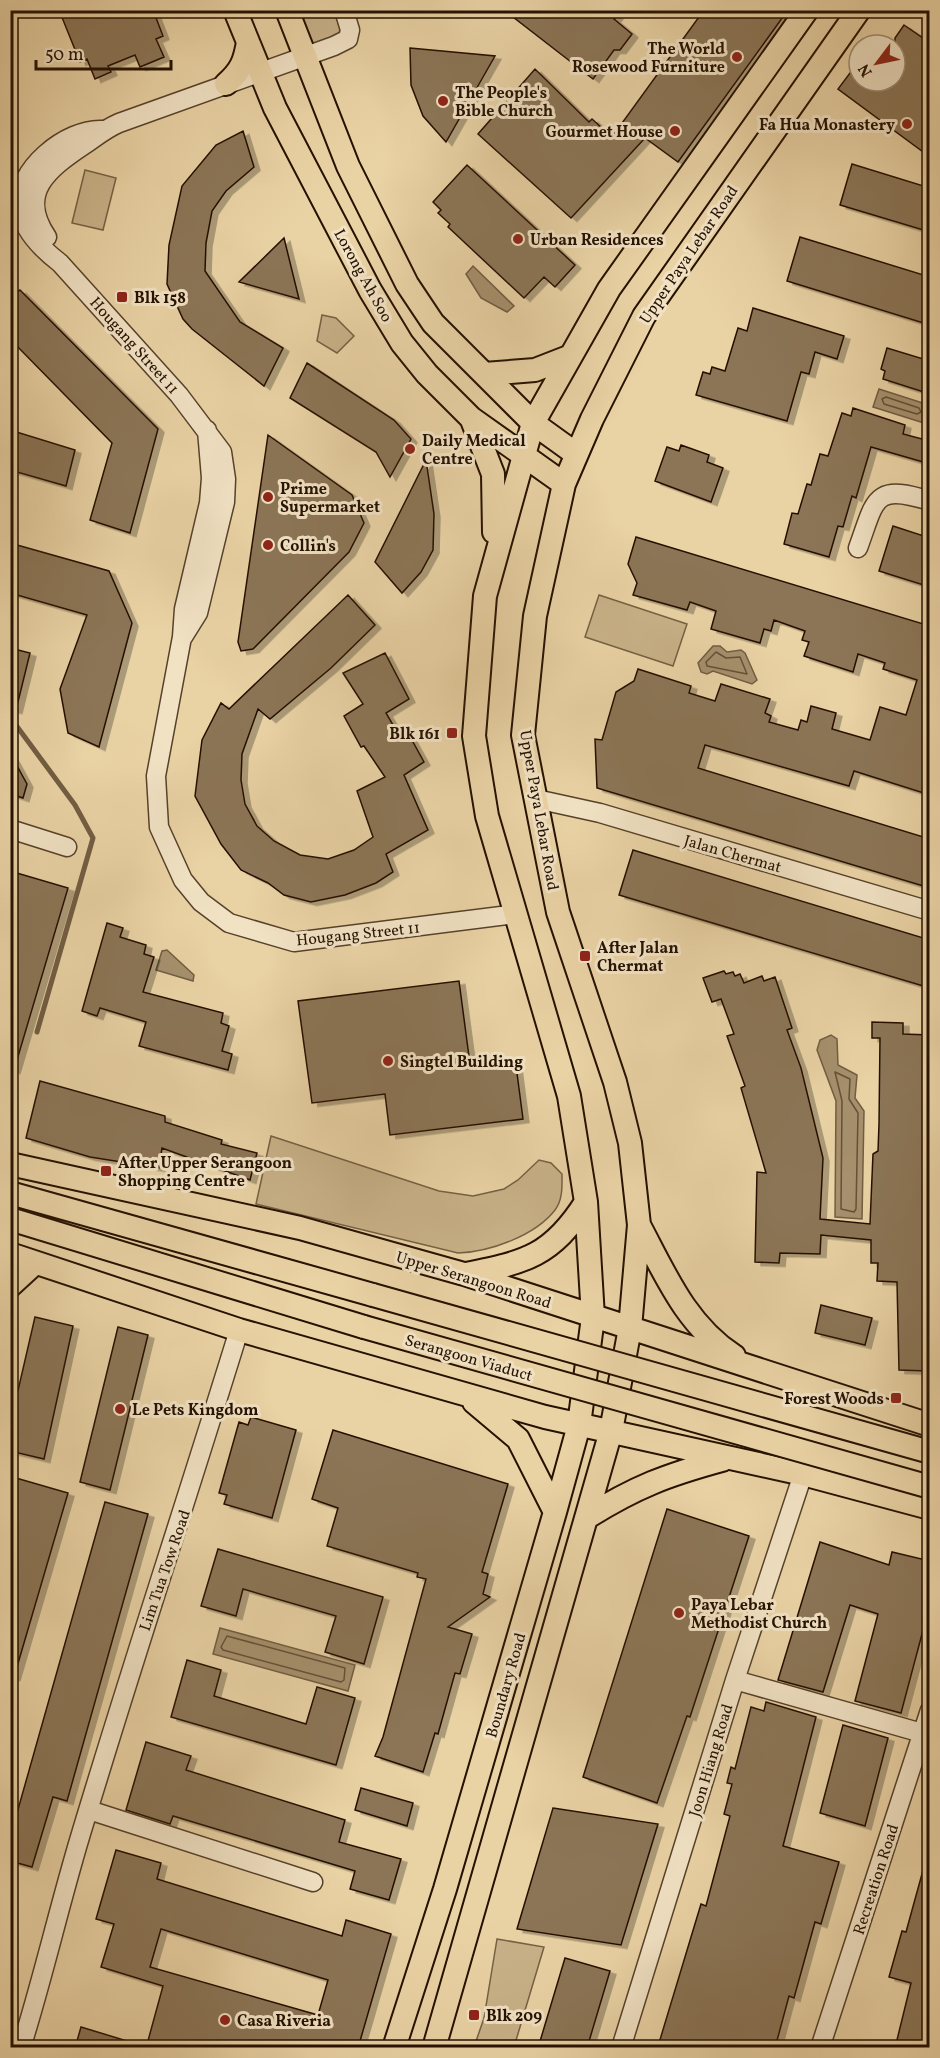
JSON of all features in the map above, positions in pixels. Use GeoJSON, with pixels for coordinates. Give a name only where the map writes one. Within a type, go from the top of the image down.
{"type":"FeatureCollection","features":[{"type":"Feature","properties":{"kind":"main road","name":"Lorong Ah Soo"},"geometry":{"type":"LineString","coordinates":[[235,10],[275,108],[382,311],[402,343],[427,374],[471,418],[525,454],[564,484]]}},
{"type":"Feature","properties":{"kind":"main road","name":"Lorong Ah Soo"},"geometry":{"type":"LineString","coordinates":[[287,10],[348,166],[407,284],[433,323],[533,423],[576,454]]}},
{"type":"Feature","properties":{"kind":"main road"},"geometry":{"type":"LineString","coordinates":[[485,596],[533,423],[609,289],[807,10]]}},
{"type":"Feature","properties":{"kind":"main road","name":"Upper Paya Lebar Road"},"geometry":{"type":"LineString","coordinates":[[630,1328],[639,1225],[630,1143],[615,1082],[558,912],[523,735],[535,616],[564,484],[576,454],[644,316],[859,10]]}},
{"type":"Feature","properties":{"kind":"main road"},"geometry":{"type":"LineString","coordinates":[[226,84],[239,72],[246,59],[248,42]]}},
{"type":"Feature","properties":{"kind":"main road"},"geometry":{"type":"LineString","coordinates":[[484,374],[535,370],[571,356]]}},
{"type":"Feature","properties":{"kind":"main road"},"geometry":{"type":"LineString","coordinates":[[471,418],[493,474],[495,497],[495,525],[485,596],[474,736],[487,816],[569,1096],[586,1202],[593,1317]]}},
{"type":"Feature","properties":{"kind":"main road","name":"Upper Serangoon Road"},"geometry":{"type":"LineString","coordinates":[[10,1164],[300,1228],[464,1274],[930,1425]]}},
{"type":"Feature","properties":{"kind":"main road","name":"Serangoon Viaduct"},"geometry":{"type":"LineString","coordinates":[[10,1193],[930,1452]]}},
{"type":"Feature","properties":{"kind":"main road"},"geometry":{"type":"LineString","coordinates":[[464,1274],[503,1266],[542,1251],[559,1239],[586,1202]]}},
{"type":"Feature","properties":{"kind":"main road","name":"Serangoon Viaduct"},"geometry":{"type":"LineString","coordinates":[[10,1219],[364,1327],[930,1487]]}},
{"type":"Feature","properties":{"kind":"main road"},"geometry":{"type":"LineString","coordinates":[[639,1225],[693,1322],[715,1344],[753,1368]]}},
{"type":"Feature","properties":{"kind":"main road"},"geometry":{"type":"LineString","coordinates":[[10,1254],[33,1264],[239,1329],[465,1395],[724,1459],[803,1474],[930,1508]]}},
{"type":"Feature","properties":{"kind":"main road"},"geometry":{"type":"LineString","coordinates":[[10,1286],[33,1264]]}},
{"type":"Feature","properties":{"kind":"main road","name":"Boundary Road"},"geometry":{"type":"LineString","coordinates":[[394,2048],[446,1889],[579,1425],[593,1317]]}},
{"type":"Feature","properties":{"kind":"main road","name":"Boundary Road"},"geometry":{"type":"LineString","coordinates":[[434,2048],[611,1431],[630,1328]]}},
{"type":"Feature","properties":{"kind":"main road"},"geometry":{"type":"LineString","coordinates":[[465,1395],[518,1439],[555,1512]]}},
{"type":"Feature","properties":{"kind":"main road"},"geometry":{"type":"LineString","coordinates":[[586,1518],[624,1494],[668,1474],[724,1459]]}},
{"type":"Feature","properties":{"kind":"street"},"geometry":{"type":"LineString","coordinates":[[306,57],[348,39],[351,30],[344,10]]}},
{"type":"Feature","properties":{"kind":"street","name":"Hougang Street 11"},"geometry":{"type":"LineString","coordinates":[[306,57],[260,71],[102,130],[48,172],[38,186],[34,205],[36,218],[60,262],[158,369],[222,452],[226,479],[225,502],[198,613],[182,637],[156,776],[159,827],[183,880],[201,902],[229,923],[294,942],[516,914]]}},
{"type":"Feature","properties":{"kind":"street"},"geometry":{"type":"LineString","coordinates":[[858,548],[879,499],[889,493],[902,492],[930,501]]}},
{"type":"Feature","properties":{"kind":"street","name":"Jalan Chermat"},"geometry":{"type":"LineString","coordinates":[[536,799],[600,813],[930,911]]}},
{"type":"Feature","properties":{"kind":"street"},"geometry":{"type":"LineString","coordinates":[[10,830],[67,847]]}},
{"type":"Feature","properties":{"kind":"street","name":"Lim Tua Tow Road"},"geometry":{"type":"LineString","coordinates":[[21,2048],[88,1810],[239,1329]]}},
{"type":"Feature","properties":{"kind":"street","name":"Joon Hiang Road"},"geometry":{"type":"LineString","coordinates":[[621,2048],[735,1680],[803,1474]]}},
{"type":"Feature","properties":{"kind":"street"},"geometry":{"type":"LineString","coordinates":[[735,1680],[922,1733]]}},
{"type":"Feature","properties":{"kind":"street","name":"Recreation Road"},"geometry":{"type":"LineString","coordinates":[[820,2048],[930,1710]]}},
{"type":"Feature","properties":{"kind":"street"},"geometry":{"type":"LineString","coordinates":[[88,1810],[313,1882]]}},
{"type":"Feature","properties":{"kind":"shaded area"},"geometry":{"type":"Polygon","coordinates":[[[299,11],[334,11],[340,27],[339,35],[313,45],[299,11]]]}},
{"type":"Feature","properties":{"kind":"shaded area"},"geometry":{"type":"Polygon","coordinates":[[[85,170],[116,178],[103,230],[72,223],[85,170]]]}},
{"type":"Feature","properties":{"kind":"shaded area"},"geometry":{"type":"Polygon","coordinates":[[[322,315],[336,318],[354,336],[337,353],[317,341],[322,315]]]}},
{"type":"Feature","properties":{"kind":"shaded area"},"geometry":{"type":"Polygon","coordinates":[[[599,595],[687,624],[673,666],[585,637],[599,595]]]}},
{"type":"Feature","properties":{"kind":"shaded area"},"geometry":{"type":"Polygon","coordinates":[[[271,1136],[439,1191],[473,1196],[504,1189],[518,1180],[539,1160],[551,1163],[562,1174],[561,1197],[555,1210],[536,1228],[524,1235],[483,1250],[458,1253],[256,1204],[271,1136]]]}},
{"type":"Feature","properties":{"kind":"shaded area"},"geometry":{"type":"Polygon","coordinates":[[[497,1939],[544,1947],[514,2047],[474,2047],[484,2018],[497,1939]]]}},
{"type":"Feature","properties":{"kind":"water"},"geometry":{"type":"Polygon","coordinates":[[[473,266],[514,306],[507,312],[481,298],[466,274],[473,266]]]}},
{"type":"Feature","properties":{"kind":"water"},"geometry":{"type":"Polygon","coordinates":[[[879,389],[929,405],[924,423],[873,407],[879,389]]]}},
{"type":"Feature","properties":{"kind":"water"},"geometry":{"type":"Polygon","coordinates":[[[713,646],[720,646],[727,652],[741,650],[745,653],[757,680],[752,684],[713,671],[707,674],[701,672],[698,663],[713,646]]]}},
{"type":"Feature","properties":{"kind":"water"},"geometry":{"type":"Polygon","coordinates":[[[167,950],[194,975],[193,981],[156,970],[162,951],[167,950]]]}},
{"type":"Feature","properties":{"kind":"water"},"geometry":{"type":"Polygon","coordinates":[[[831,1035],[837,1039],[838,1065],[857,1075],[855,1098],[864,1111],[862,1219],[835,1217],[836,1101],[817,1050],[820,1040],[831,1035]]]}},
{"type":"Feature","properties":{"kind":"water"},"geometry":{"type":"Polygon","coordinates":[[[220,1628],[355,1665],[348,1691],[213,1654],[220,1628]]]}},
{"type":"Feature","properties":{"kind":"building"},"geometry":{"type":"Polygon","coordinates":[[[59,10],[153,10],[163,36],[156,39],[164,57],[140,67],[135,55],[108,66],[111,72],[95,79],[87,59],[80,62],[59,10]]]}},
{"type":"Feature","properties":{"kind":"building"},"geometry":{"type":"Polygon","coordinates":[[[504,10],[607,10],[617,16],[614,19],[632,34],[620,50],[614,50],[593,79],[504,10]]]}},
{"type":"Feature","properties":{"kind":"building"},"geometry":{"type":"Polygon","coordinates":[[[704,10],[788,10],[678,162],[645,138],[571,218],[478,134],[535,69],[589,122],[592,119],[612,137],[704,10]]]}},
{"type":"Feature","properties":{"kind":"building","name":"Fa Hua Monastery"},"geometry":{"type":"Polygon","coordinates":[[[904,25],[930,43],[930,157],[838,89],[847,77],[847,93],[907,93],[907,33],[898,33],[904,25]]]}},
{"type":"Feature","properties":{"kind":"building","name":"The People's Bible Church"},"geometry":{"type":"Polygon","coordinates":[[[410,48],[495,56],[446,142],[423,116],[411,85],[410,48]]]}},
{"type":"Feature","properties":{"kind":"building"},"geometry":{"type":"Polygon","coordinates":[[[243,131],[254,167],[226,191],[212,211],[206,243],[205,271],[240,322],[283,348],[264,386],[192,329],[183,319],[167,284],[169,245],[182,186],[216,145],[243,131]]]}},
{"type":"Feature","properties":{"kind":"building"},"geometry":{"type":"Polygon","coordinates":[[[852,164],[930,188],[930,232],[840,205],[852,164]]]}},
{"type":"Feature","properties":{"kind":"building","name":"Urban Residences"},"geometry":{"type":"Polygon","coordinates":[[[467,165],[575,265],[555,287],[544,277],[524,298],[448,227],[450,224],[438,213],[441,210],[433,202],[467,165]]]}},
{"type":"Feature","properties":{"kind":"building"},"geometry":{"type":"Polygon","coordinates":[[[800,237],[930,277],[930,325],[787,281],[800,237]]]}},
{"type":"Feature","properties":{"kind":"building"},"geometry":{"type":"Polygon","coordinates":[[[284,238],[299,299],[239,282],[284,238]]]}},
{"type":"Feature","properties":{"kind":"building"},"geometry":{"type":"Polygon","coordinates":[[[20,290],[158,429],[130,533],[90,520],[112,443],[10,339],[10,297],[20,290]]]}},
{"type":"Feature","properties":{"kind":"building"},"geometry":{"type":"Polygon","coordinates":[[[753,308],[844,336],[837,359],[815,352],[809,374],[801,372],[787,421],[696,395],[703,372],[710,374],[712,367],[725,371],[738,328],[747,331],[753,308]]]}},
{"type":"Feature","properties":{"kind":"building"},"geometry":{"type":"Polygon","coordinates":[[[887,348],[930,361],[930,394],[883,379],[885,371],[881,369],[887,348]]]}},
{"type":"Feature","properties":{"kind":"building"},"geometry":{"type":"Polygon","coordinates":[[[307,363],[394,420],[411,439],[390,477],[376,452],[290,398],[307,363]]]}},
{"type":"Feature","properties":{"kind":"building"},"geometry":{"type":"Polygon","coordinates":[[[853,408],[905,425],[903,434],[930,441],[930,464],[871,447],[856,498],[852,496],[843,527],[838,526],[829,557],[784,544],[792,513],[798,514],[807,484],[811,485],[820,454],[828,456],[842,413],[851,416],[853,408]]]}},
{"type":"Feature","properties":{"kind":"building"},"geometry":{"type":"Polygon","coordinates":[[[10,430],[75,450],[66,486],[10,470],[10,430]]]}},
{"type":"Feature","properties":{"kind":"building"},"geometry":{"type":"Polygon","coordinates":[[[268,435],[352,495],[364,523],[349,552],[253,649],[241,651],[238,642],[268,435]]]}},
{"type":"Feature","properties":{"kind":"building"},"geometry":{"type":"Polygon","coordinates":[[[681,445],[709,455],[707,462],[723,468],[711,502],[655,481],[667,447],[679,451],[681,445]]]}},
{"type":"Feature","properties":{"kind":"building"},"geometry":{"type":"Polygon","coordinates":[[[426,460],[434,514],[433,550],[421,572],[402,593],[375,562],[426,460]]]}},
{"type":"Feature","properties":{"kind":"building"},"geometry":{"type":"Polygon","coordinates":[[[893,526],[930,538],[930,587],[879,571],[893,526]]]}},
{"type":"Feature","properties":{"kind":"building"},"geometry":{"type":"Polygon","coordinates":[[[636,537],[930,626],[930,795],[854,771],[849,786],[705,745],[698,768],[930,839],[930,888],[597,788],[595,739],[602,740],[616,692],[634,681],[638,669],[691,686],[689,693],[715,701],[721,684],[770,699],[765,713],[771,716],[769,722],[798,730],[801,720],[807,722],[811,706],[836,713],[832,729],[870,740],[880,707],[906,715],[917,680],[883,669],[885,663],[858,654],[853,672],[804,656],[809,642],[802,640],[805,631],[774,620],[771,631],[764,629],[760,643],[711,629],[716,611],[690,602],[687,610],[633,595],[637,583],[628,564],[636,537]]]}},
{"type":"Feature","properties":{"kind":"building"},"geometry":{"type":"Polygon","coordinates":[[[10,543],[109,571],[132,623],[99,747],[68,733],[60,689],[87,615],[10,593],[10,543]]]}},
{"type":"Feature","properties":{"kind":"building"},"geometry":{"type":"Polygon","coordinates":[[[348,595],[375,625],[331,668],[270,719],[258,709],[242,754],[241,780],[245,804],[257,826],[274,841],[300,855],[328,859],[354,850],[373,837],[357,791],[385,777],[364,746],[361,747],[344,716],[363,704],[343,673],[385,653],[409,699],[386,713],[400,737],[408,733],[424,762],[404,775],[428,830],[386,854],[393,872],[376,883],[345,895],[311,902],[284,895],[268,883],[241,870],[221,844],[195,796],[202,740],[221,703],[229,709],[348,595]]]}},
{"type":"Feature","properties":{"kind":"building"},"geometry":{"type":"Polygon","coordinates":[[[10,648],[30,653],[16,710],[10,709],[10,648]]]}},
{"type":"Feature","properties":{"kind":"building"},"geometry":{"type":"Polygon","coordinates":[[[10,753],[27,784],[23,798],[10,794],[10,753]]]}},
{"type":"Feature","properties":{"kind":"building"},"geometry":{"type":"Polygon","coordinates":[[[633,850],[930,940],[930,988],[619,895],[633,850]]]}},
{"type":"Feature","properties":{"kind":"building"},"geometry":{"type":"Polygon","coordinates":[[[10,871],[68,888],[14,1070],[10,1069],[10,871]]]}},
{"type":"Feature","properties":{"kind":"building"},"geometry":{"type":"Polygon","coordinates":[[[107,923],[123,928],[120,937],[146,945],[144,954],[154,957],[143,992],[223,1013],[221,1023],[229,1026],[222,1051],[232,1054],[228,1070],[139,1046],[146,1022],[100,1008],[97,1016],[82,1011],[107,923]]]}},
{"type":"Feature","properties":{"kind":"building"},"geometry":{"type":"Polygon","coordinates":[[[724,971],[726,974],[733,972],[735,976],[740,974],[744,983],[762,976],[764,981],[775,977],[792,1028],[787,1030],[801,1068],[823,1158],[820,1219],[870,1224],[873,1154],[878,1151],[880,1038],[872,1038],[872,1022],[903,1023],[903,1034],[930,1035],[928,1371],[899,1370],[897,1282],[877,1281],[878,1263],[871,1263],[871,1240],[821,1235],[820,1254],[780,1253],[779,1263],[755,1262],[757,1172],[766,1173],[741,1088],[745,1086],[727,1036],[734,1034],[721,999],[712,1002],[703,978],[724,971]]]}},
{"type":"Feature","properties":{"kind":"building","name":"Singtel Building"},"geometry":{"type":"Polygon","coordinates":[[[459,981],[470,1064],[515,1058],[523,1119],[390,1135],[385,1094],[312,1103],[298,1001],[459,981]]]}},
{"type":"Feature","properties":{"kind":"building"},"geometry":{"type":"Polygon","coordinates":[[[40,1081],[165,1116],[165,1122],[222,1140],[221,1144],[257,1153],[250,1180],[162,1148],[159,1168],[90,1157],[26,1138],[40,1081]]]}},
{"type":"Feature","properties":{"kind":"building"},"geometry":{"type":"Polygon","coordinates":[[[821,1305],[872,1318],[865,1345],[815,1333],[821,1305]]]}},
{"type":"Feature","properties":{"kind":"building"},"geometry":{"type":"Polygon","coordinates":[[[35,1317],[73,1326],[44,1459],[10,1451],[10,1425],[35,1317]]]}},
{"type":"Feature","properties":{"kind":"building"},"geometry":{"type":"Polygon","coordinates":[[[118,1327],[148,1335],[110,1490],[80,1482],[118,1327]]]}},
{"type":"Feature","properties":{"kind":"building"},"geometry":{"type":"Polygon","coordinates":[[[251,1417],[296,1430],[272,1518],[224,1504],[227,1495],[219,1493],[239,1422],[248,1425],[251,1417]]]}},
{"type":"Feature","properties":{"kind":"building"},"geometry":{"type":"Polygon","coordinates":[[[333,1430],[508,1484],[482,1572],[488,1574],[483,1594],[490,1597],[448,1627],[472,1634],[460,1674],[455,1673],[438,1734],[435,1733],[423,1772],[375,1756],[383,1737],[426,1579],[417,1577],[418,1573],[327,1546],[338,1508],[312,1499],[333,1430]]]}},
{"type":"Feature","properties":{"kind":"building"},"geometry":{"type":"Polygon","coordinates":[[[16,1478],[68,1493],[14,1677],[10,1676],[10,1497],[16,1478]]]}},
{"type":"Feature","properties":{"kind":"building"},"geometry":{"type":"Polygon","coordinates":[[[105,1502],[148,1514],[67,1801],[53,1797],[32,1867],[10,1861],[10,1811],[17,1813],[105,1502]]]}},
{"type":"Feature","properties":{"kind":"building","name":"Paya Lebar Methodist Church"},"geometry":{"type":"Polygon","coordinates":[[[667,1509],[749,1536],[690,1717],[687,1716],[657,1803],[583,1777],[667,1509]]]}},
{"type":"Feature","properties":{"kind":"building"},"geometry":{"type":"Polygon","coordinates":[[[820,1542],[889,1565],[892,1552],[930,1561],[930,1604],[901,1713],[855,1701],[878,1614],[850,1605],[823,1692],[778,1680],[820,1542]]]}},
{"type":"Feature","properties":{"kind":"building"},"geometry":{"type":"Polygon","coordinates":[[[218,1549],[383,1597],[364,1664],[325,1652],[336,1616],[243,1589],[236,1616],[201,1606],[218,1549]]]}},
{"type":"Feature","properties":{"kind":"building"},"geometry":{"type":"Polygon","coordinates":[[[187,1660],[221,1670],[214,1696],[306,1724],[317,1687],[355,1698],[336,1765],[171,1717],[187,1660]]]}},
{"type":"Feature","properties":{"kind":"building"},"geometry":{"type":"Polygon","coordinates":[[[766,1702],[816,1717],[783,1846],[839,1862],[821,1924],[815,1922],[794,1998],[789,1996],[775,2048],[673,2048],[659,2043],[701,1904],[706,1906],[730,1816],[724,1814],[732,1784],[727,1783],[731,1767],[735,1769],[751,1707],[764,1711],[766,1702]]]}},
{"type":"Feature","properties":{"kind":"building"},"geometry":{"type":"Polygon","coordinates":[[[843,1725],[888,1738],[865,1826],[820,1813],[843,1725]]]}},
{"type":"Feature","properties":{"kind":"building"},"geometry":{"type":"Polygon","coordinates":[[[146,1742],[191,1756],[186,1770],[345,1820],[339,1842],[401,1859],[389,1900],[350,1889],[355,1871],[173,1816],[170,1824],[126,1810],[146,1742]]]}},
{"type":"Feature","properties":{"kind":"building"},"geometry":{"type":"Polygon","coordinates":[[[361,1788],[413,1803],[407,1826],[355,1810],[361,1788]]]}},
{"type":"Feature","properties":{"kind":"building"},"geometry":{"type":"Polygon","coordinates":[[[553,1808],[658,1824],[621,1945],[517,1929],[553,1808]]]}},
{"type":"Feature","properties":{"kind":"building"},"geometry":{"type":"Polygon","coordinates":[[[116,1850],[161,1863],[157,1879],[342,1936],[346,1920],[391,1934],[358,2048],[146,2048],[163,1986],[101,1967],[114,1924],[96,1919],[116,1850]],[[161,1929],[150,1967],[318,2015],[328,1980],[161,1929]]]}},
{"type":"Feature","properties":{"kind":"building"},"geometry":{"type":"Polygon","coordinates":[[[925,1863],[930,1863],[930,2048],[895,2048],[911,1983],[889,1977],[902,1931],[906,1932],[925,1863]]]}},
{"type":"Feature","properties":{"kind":"building"},"geometry":{"type":"Polygon","coordinates":[[[565,1958],[610,1971],[587,2048],[538,2048],[565,1958]]]}},
{"type":"Feature","properties":{"kind":"building"},"geometry":{"type":"Polygon","coordinates":[[[81,2027],[137,2044],[136,2048],[75,2048],[81,2027]]]}},
{"type":"Feature","properties":{"kind":"waterway"},"geometry":{"type":"LineString","coordinates":[[10,717],[75,805],[93,838],[37,1032]]}},
{"type":"Feature","properties":{"kind":"place","name":"The World Rosewood Furniture"},"geometry":{"type":"Point","coordinates":[737,57]}},
{"type":"Feature","properties":{"kind":"place","name":"The People's Bible Church"},"geometry":{"type":"Point","coordinates":[443,101]}},
{"type":"Feature","properties":{"kind":"place","name":"Fa Hua Monastery"},"geometry":{"type":"Point","coordinates":[907,124]}},
{"type":"Feature","properties":{"kind":"place","name":"Gourmet House"},"geometry":{"type":"Point","coordinates":[675,131]}},
{"type":"Feature","properties":{"kind":"place","name":"Urban Residences"},"geometry":{"type":"Point","coordinates":[518,239]}},
{"type":"Feature","properties":{"kind":"place","name":"Blk 158"},"geometry":{"type":"Point","coordinates":[122,297]}},
{"type":"Feature","properties":{"kind":"place","name":"Daily Medical Centre"},"geometry":{"type":"Point","coordinates":[410,449]}},
{"type":"Feature","properties":{"kind":"place","name":"Prime Supermarket"},"geometry":{"type":"Point","coordinates":[268,497]}},
{"type":"Feature","properties":{"kind":"place","name":"Collin's"},"geometry":{"type":"Point","coordinates":[268,545]}},
{"type":"Feature","properties":{"kind":"place","name":"Blk 161"},"geometry":{"type":"Point","coordinates":[452,733]}},
{"type":"Feature","properties":{"kind":"place","name":"After Jalan Chermat"},"geometry":{"type":"Point","coordinates":[585,956]}},
{"type":"Feature","properties":{"kind":"place","name":"Singtel Building"},"geometry":{"type":"Point","coordinates":[388,1061]}},
{"type":"Feature","properties":{"kind":"place","name":"After Upper Serangoon Shopping Centre"},"geometry":{"type":"Point","coordinates":[106,1171]}},
{"type":"Feature","properties":{"kind":"place","name":"Forest Woods"},"geometry":{"type":"Point","coordinates":[896,1398]}},
{"type":"Feature","properties":{"kind":"place","name":"Le Pets Kingdom"},"geometry":{"type":"Point","coordinates":[120,1409]}},
{"type":"Feature","properties":{"kind":"place","name":"Paya Lebar Methodist Church"},"geometry":{"type":"Point","coordinates":[679,1613]}},
{"type":"Feature","properties":{"kind":"place","name":"Blk 209"},"geometry":{"type":"Point","coordinates":[474,2015]}},
{"type":"Feature","properties":{"kind":"place","name":"Casa Riveria"},"geometry":{"type":"Point","coordinates":[225,2020]}}]}
